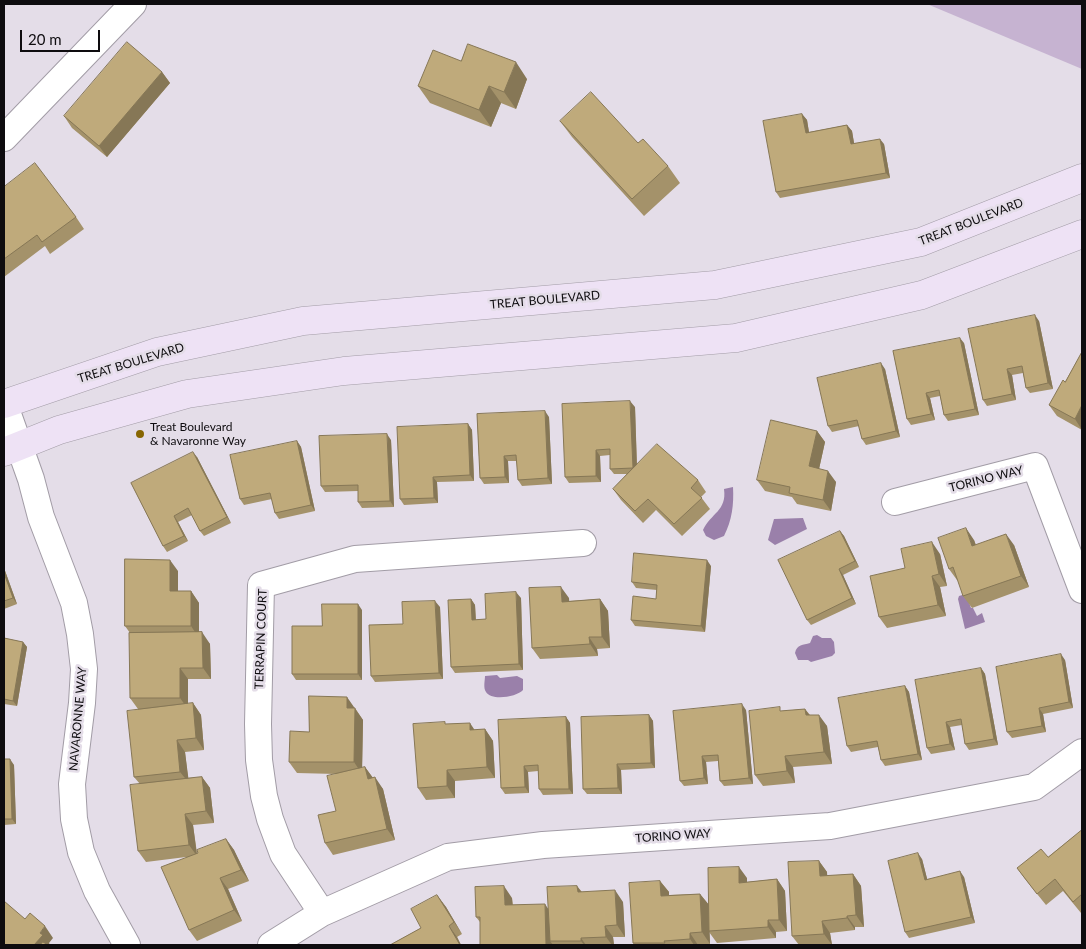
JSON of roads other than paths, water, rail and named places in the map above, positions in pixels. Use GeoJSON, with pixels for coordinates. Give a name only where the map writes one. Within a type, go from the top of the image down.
{"type":"FeatureCollection","features":[{"type":"Feature","properties":{"kind":"main road","name":"TREAT BOULEVARD"},"geometry":{"type":"LineString","coordinates":[[4,403],[157,352],[303,321],[715,285],[912,244],[1082,178]]}},
{"type":"Feature","properties":{"kind":"main road"},"geometry":{"type":"LineString","coordinates":[[11,449],[59,430],[187,394],[344,371],[736,338],[922,295],[1082,234]]}},
{"type":"Feature","properties":{"kind":"street"},"geometry":{"type":"LineString","coordinates":[[4,138],[133,4]]}},
{"type":"Feature","properties":{"kind":"street","name":"NAVARONNE WAY"},"geometry":{"type":"LineString","coordinates":[[4,403],[11,449],[31,479],[41,517],[74,603],[80,634],[84,669],[82,703],[72,784],[74,818],[80,852],[97,891],[127,945]]}},
{"type":"Feature","properties":{"kind":"street","name":"TORINO WAY"},"geometry":{"type":"LineString","coordinates":[[895,502],[1035,466],[1082,590]]}},
{"type":"Feature","properties":{"kind":"street","name":"TERRAPIN COURT"},"geometry":{"type":"LineString","coordinates":[[322,913],[283,854],[270,820],[264,796],[259,760],[258,724],[261,585],[355,559],[582,543]]}},
{"type":"Feature","properties":{"kind":"street","name":"TORINO WAY"},"geometry":{"type":"LineString","coordinates":[[271,945],[322,913],[448,856],[542,845],[830,826],[1034,787],[1082,752]]}},
{"type":"Feature","properties":{"kind":"place","name":"Treat Boulevard & Navaronne Way"},"geometry":{"type":"Point","coordinates":[140,434]}}]}
